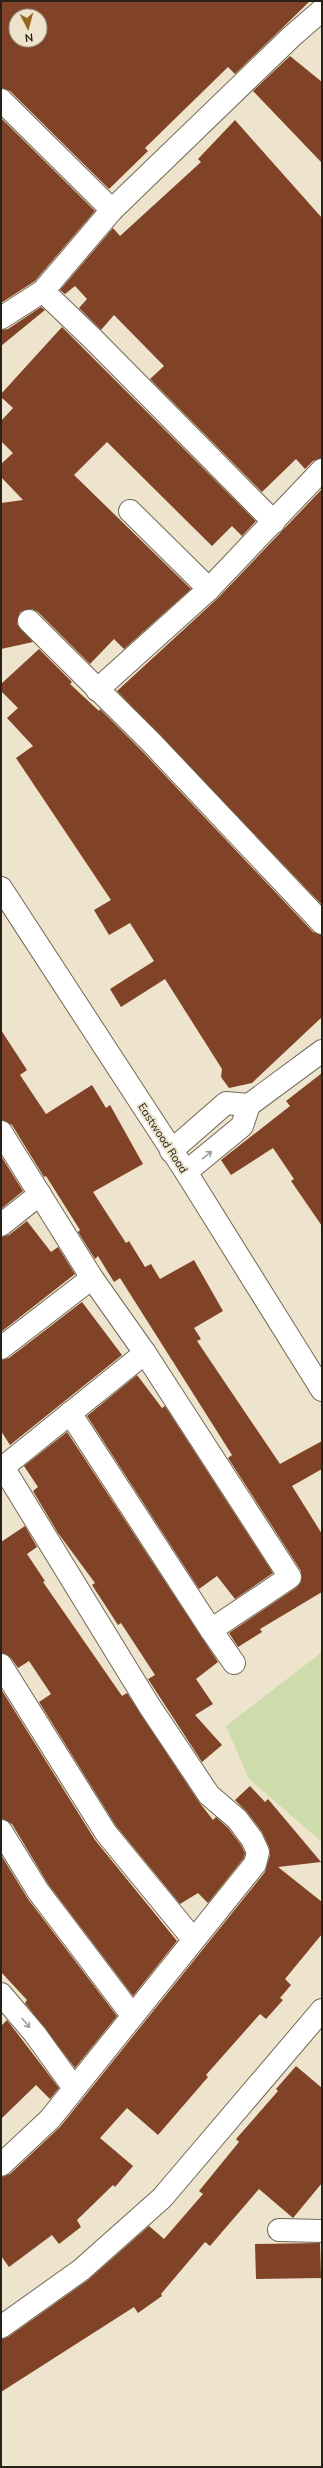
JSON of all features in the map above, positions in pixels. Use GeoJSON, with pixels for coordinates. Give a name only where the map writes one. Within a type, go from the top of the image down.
{"type":"FeatureCollection","features":[{"type":"Feature","properties":{"kind":"street"},"geometry":{"type":"LineString","coordinates":[[1,318],[42,291],[112,210],[291,37],[322,10]]}},
{"type":"Feature","properties":{"kind":"street"},"geometry":{"type":"LineString","coordinates":[[1,100],[112,210]]}},
{"type":"Feature","properties":{"kind":"street"},"geometry":{"type":"LineString","coordinates":[[42,291],[94,340],[274,522]]}},
{"type":"Feature","properties":{"kind":"street"},"geometry":{"type":"LineString","coordinates":[[97,690],[209,589],[322,470]]}},
{"type":"Feature","properties":{"kind":"street"},"geometry":{"type":"LineString","coordinates":[[130,510],[209,589]]}},
{"type":"Feature","properties":{"kind":"street"},"geometry":{"type":"LineString","coordinates":[[29,621],[151,742],[322,922]]}},
{"type":"Feature","properties":{"kind":"street","name":"Eastwood Road"},"geometry":{"type":"LineString","coordinates":[[1,888],[186,1172],[322,1390]]}},
{"type":"Feature","properties":{"kind":"street"},"geometry":{"type":"LineString","coordinates":[[186,1172],[242,1126],[249,1105],[322,1051]]}},
{"type":"Feature","properties":{"kind":"street"},"geometry":{"type":"LineString","coordinates":[[171,1150],[226,1103],[249,1105]]}},
{"type":"Feature","properties":{"kind":"street"},"geometry":{"type":"LineString","coordinates":[[1,1132],[92,1278],[145,1353],[290,1577],[211,1630]]}},
{"type":"Feature","properties":{"kind":"street"},"geometry":{"type":"LineString","coordinates":[[1,1224],[40,1194]]}},
{"type":"Feature","properties":{"kind":"street"},"geometry":{"type":"LineString","coordinates":[[1,1348],[92,1278]]}},
{"type":"Feature","properties":{"kind":"street"},"geometry":{"type":"LineString","coordinates":[[4,2157],[50,2119],[193,1939],[255,1864],[258,1852],[252,1839],[237,1819],[209,1795],[150,1706],[2,1468],[145,1353]]}},
{"type":"Feature","properties":{"kind":"street"},"geometry":{"type":"LineString","coordinates":[[70,1413],[234,1663]]}},
{"type":"Feature","properties":{"kind":"street"},"geometry":{"type":"LineString","coordinates":[[1,1665],[106,1833],[193,1939]]}},
{"type":"Feature","properties":{"kind":"street"},"geometry":{"type":"LineString","coordinates":[[1,1831],[38,1891],[132,2015]]}},
{"type":"Feature","properties":{"kind":"street"},"geometry":{"type":"LineString","coordinates":[[1,1994],[35,2034],[74,2088]]}},
{"type":"Feature","properties":{"kind":"street"},"geometry":{"type":"LineString","coordinates":[[1,2326],[82,2270],[162,2198],[321,2012]]}},
{"type":"Feature","properties":{"kind":"street"},"geometry":{"type":"LineString","coordinates":[[279,2230],[318,2226]]}},
{"type":"Feature","properties":{"kind":"green space"},"geometry":{"type":"Polygon","coordinates":[[[322,1652],[322,1842],[249,1779],[226,1726],[322,1652]]]}},
{"type":"Feature","properties":{"kind":"building"},"geometry":{"type":"Polygon","coordinates":[[[1,1],[310,1],[235,74],[228,67],[145,148],[148,151],[109,189],[10,91],[1,88],[1,1]]]}},
{"type":"Feature","properties":{"kind":"building"},"geometry":{"type":"Polygon","coordinates":[[[290,56],[322,82],[322,163],[253,91],[290,56]]]}},
{"type":"Feature","properties":{"kind":"building"},"geometry":{"type":"Polygon","coordinates":[[[1,118],[95,211],[35,281],[1,303],[1,118]]]}},
{"type":"Feature","properties":{"kind":"building"},"geometry":{"type":"Polygon","coordinates":[[[235,120],[322,218],[322,458],[313,461],[305,469],[296,459],[262,492],[150,379],[164,366],[114,315],[101,330],[79,308],[87,299],[75,286],[65,294],[60,290],[113,228],[120,236],[201,162],[198,159],[235,120]]]}},
{"type":"Feature","properties":{"kind":"building"},"geometry":{"type":"Polygon","coordinates":[[[41,307],[45,310],[1,346],[1,330],[8,329],[41,307]]]}},
{"type":"Feature","properties":{"kind":"building"},"geometry":{"type":"Polygon","coordinates":[[[62,327],[256,521],[242,536],[232,526],[212,546],[107,442],[74,475],[191,589],[124,649],[114,639],[90,664],[38,612],[32,609],[20,612],[17,624],[33,642],[1,649],[1,503],[23,500],[1,477],[1,464],[13,453],[1,441],[1,421],[13,408],[1,397],[1,394],[62,327]]]}},
{"type":"Feature","properties":{"kind":"building"},"geometry":{"type":"Polygon","coordinates":[[[322,489],[322,905],[117,691],[218,598],[322,489]]]}},
{"type":"Feature","properties":{"kind":"building"},"geometry":{"type":"Polygon","coordinates":[[[39,649],[72,682],[70,684],[99,711],[100,709],[142,751],[313,932],[322,935],[322,1017],[252,1083],[229,1088],[221,1077],[222,1069],[165,979],[121,1007],[110,989],[154,961],[130,923],[109,935],[94,910],[111,900],[16,758],[33,746],[7,718],[18,708],[1,691],[1,684],[39,649]]]}},
{"type":"Feature","properties":{"kind":"building"},"geometry":{"type":"Polygon","coordinates":[[[1,1030],[27,1070],[20,1075],[46,1114],[92,1085],[106,1108],[110,1105],[143,1164],[93,1192],[126,1243],[129,1241],[145,1267],[151,1264],[160,1279],[194,1260],[223,1311],[194,1328],[201,1339],[197,1341],[280,1464],[322,1441],[322,1469],[292,1486],[322,1534],[322,1592],[260,1629],[262,1632],[238,1647],[229,1633],[297,1587],[301,1582],[301,1571],[228,1458],[232,1455],[120,1278],[114,1282],[98,1256],[95,1259],[78,1232],[80,1230],[46,1176],[44,1177],[12,1125],[1,1120],[1,1030]]]}},
{"type":"Feature","properties":{"kind":"building"},"geometry":{"type":"Polygon","coordinates":[[[322,1073],[322,1226],[291,1181],[294,1179],[273,1148],[231,1175],[221,1160],[290,1106],[286,1101],[322,1073]]]}},
{"type":"Feature","properties":{"kind":"building"},"geometry":{"type":"Polygon","coordinates":[[[1,1156],[23,1191],[1,1209],[1,1156]]]}},
{"type":"Feature","properties":{"kind":"building"},"geometry":{"type":"Polygon","coordinates":[[[27,1221],[51,1252],[58,1247],[75,1274],[1,1332],[1,1237],[9,1235],[27,1221]]]}},
{"type":"Feature","properties":{"kind":"building"},"geometry":{"type":"Polygon","coordinates":[[[82,1302],[122,1355],[10,1445],[1,1431],[1,1360],[9,1358],[82,1302]]]}},
{"type":"Feature","properties":{"kind":"building"},"geometry":{"type":"Polygon","coordinates":[[[137,1375],[162,1408],[165,1406],[273,1573],[235,1599],[217,1576],[199,1589],[87,1416],[137,1375]]]}},
{"type":"Feature","properties":{"kind":"building"},"geometry":{"type":"Polygon","coordinates":[[[67,1432],[218,1662],[196,1679],[213,1704],[195,1715],[222,1745],[202,1762],[148,1679],[155,1675],[121,1623],[118,1625],[92,1585],[95,1583],[58,1533],[33,1491],[38,1487],[24,1466],[67,1432]]]}},
{"type":"Feature","properties":{"kind":"building"},"geometry":{"type":"Polygon","coordinates":[[[25,1526],[37,1547],[27,1554],[45,1581],[43,1582],[122,1696],[127,1693],[199,1802],[213,1820],[216,1817],[228,1828],[245,1853],[244,1858],[208,1903],[198,1893],[180,1904],[116,1826],[39,1702],[51,1694],[29,1661],[18,1668],[11,1658],[1,1653],[1,1542],[25,1526]]]}},
{"type":"Feature","properties":{"kind":"building"},"geometry":{"type":"Polygon","coordinates":[[[1,1689],[95,1840],[177,1941],[133,1996],[48,1884],[12,1824],[1,1819],[1,1689]]]}},
{"type":"Feature","properties":{"kind":"building"},"geometry":{"type":"Polygon","coordinates":[[[250,1786],[265,1802],[268,1799],[321,1862],[278,1867],[322,1902],[322,1934],[285,1979],[291,1985],[280,1998],[283,2000],[266,2019],[260,2014],[206,2075],[208,2077],[158,2135],[127,2108],[100,2138],[133,2166],[115,2187],[113,2185],[77,2220],[81,2227],[59,2244],[52,2235],[9,2267],[1,2256],[1,2177],[10,2174],[60,2127],[265,1872],[270,1855],[269,1847],[262,1832],[247,1812],[235,1800],[250,1786]]]}},
{"type":"Feature","properties":{"kind":"building"},"geometry":{"type":"Polygon","coordinates":[[[1,1855],[28,1899],[117,2016],[75,2068],[25,2003],[27,2000],[1,1972],[1,1855]]]}},
{"type":"Feature","properties":{"kind":"building"},"geometry":{"type":"Polygon","coordinates":[[[7,2020],[59,2088],[50,2099],[36,2085],[1,2119],[1,2026],[7,2020]]]}},
{"type":"Feature","properties":{"kind":"building"},"geometry":{"type":"Polygon","coordinates":[[[296,2066],[322,2088],[322,2183],[293,2218],[259,2189],[210,2246],[205,2242],[161,2294],[162,2296],[138,2313],[134,2307],[1,2392],[1,2339],[8,2337],[88,2280],[149,2226],[164,2239],[203,2194],[199,2191],[239,2142],[236,2139],[278,2091],[276,2089],[296,2066]]]}},
{"type":"Feature","properties":{"kind":"building"},"geometry":{"type":"Polygon","coordinates":[[[320,2243],[321,2278],[256,2279],[255,2244],[320,2243]]]}}]}
